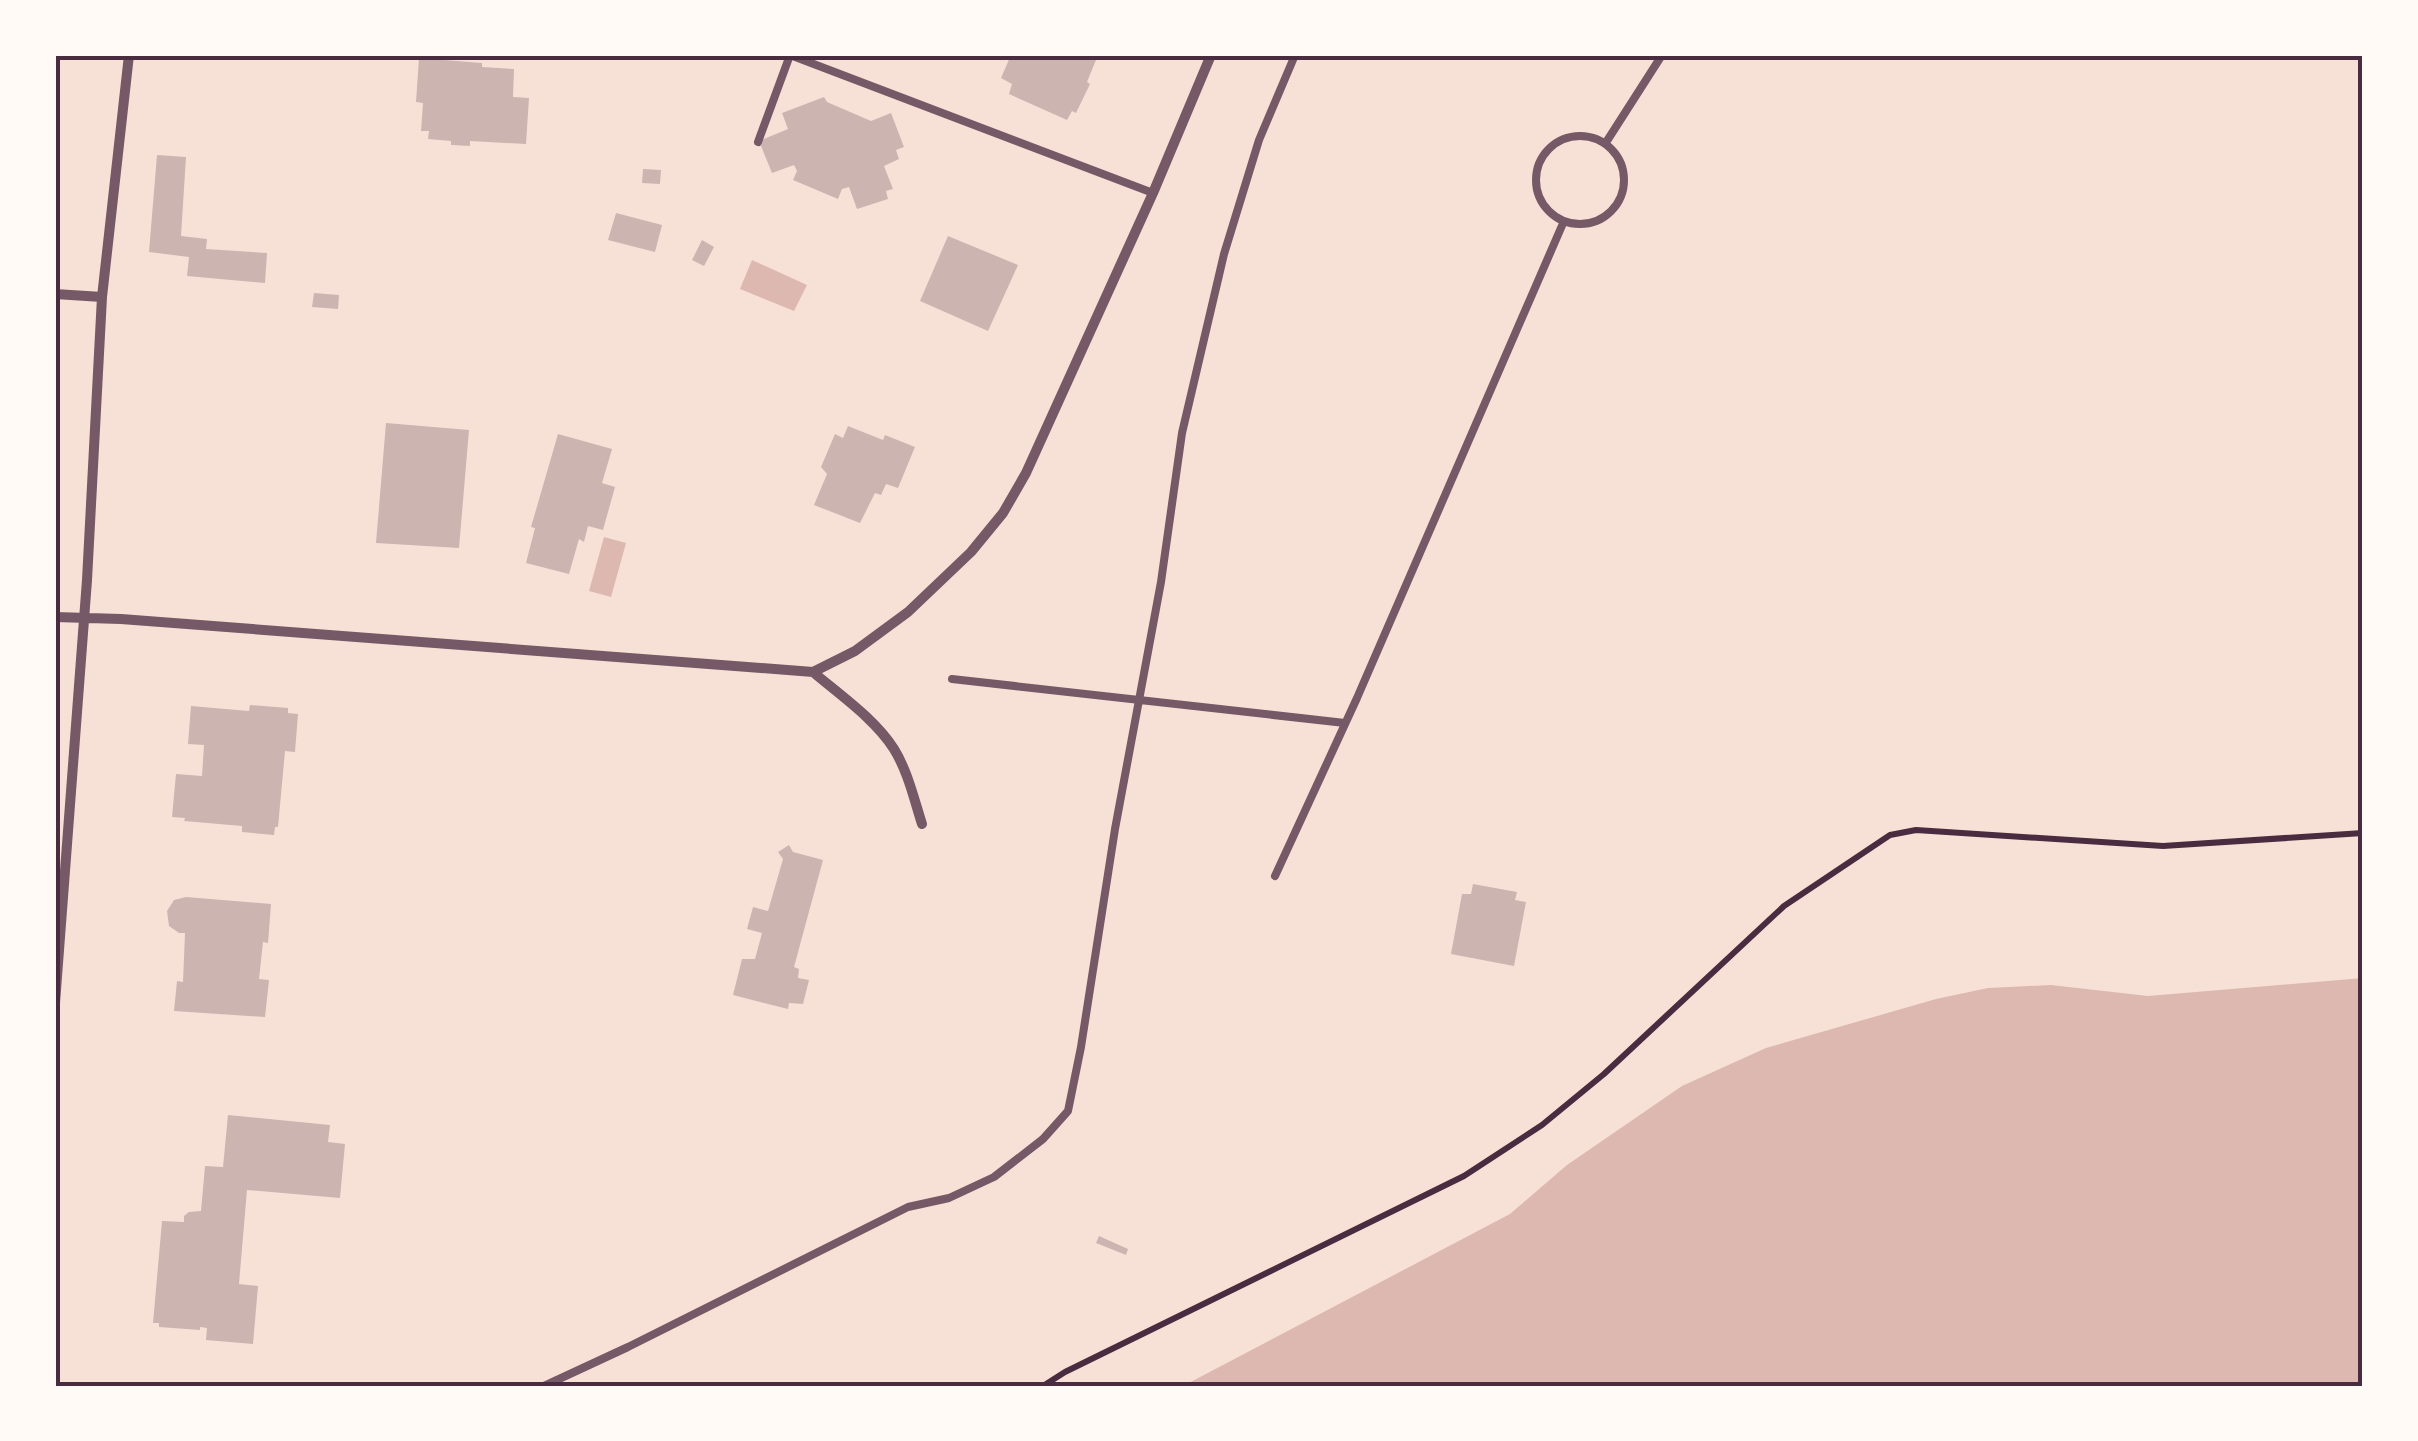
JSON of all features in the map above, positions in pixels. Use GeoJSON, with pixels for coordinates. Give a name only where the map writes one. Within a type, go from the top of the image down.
{"type":"FeatureCollection","features":[{"type":"Feature","properties":{"kind":"street"},"geometry":{"type":"LineString","coordinates":[[55,1003],[84,618],[102,297],[128,55]]}},
{"type":"Feature","properties":{"kind":"street"},"geometry":{"type":"LineString","coordinates":[[55,616],[813,672],[856,651],[908,612],[971,552],[1003,513],[1026,474],[1211,55]]}},
{"type":"Feature","properties":{"kind":"street"},"geometry":{"type":"LineString","coordinates":[[55,294],[102,297]]}},
{"type":"Feature","properties":{"kind":"street"},"geometry":{"type":"LineString","coordinates":[[813,672],[891,744],[922,824]]}},
{"type":"Feature","properties":{"kind":"lane"},"geometry":{"type":"LineString","coordinates":[[758,142],[790,55],[1153,193]]}},
{"type":"Feature","properties":{"kind":"lane"},"geometry":{"type":"LineString","coordinates":[[544,1386],[908,1207],[949,1198],[994,1177],[1043,1139],[1068,1112],[1161,582],[1182,433],[1224,254],[1258,140],[1295,55]]}},
{"type":"Feature","properties":{"kind":"lane"},"geometry":{"type":"LineString","coordinates":[[1605,144],[1662,55]]}},
{"type":"Feature","properties":{"kind":"lane"},"geometry":{"type":"LineString","coordinates":[[1585,136],[1600,140],[1620,161],[1624,175],[1618,202],[1598,221],[1564,221],[1546,208],[1538,195],[1538,166],[1557,142],[1585,136]]}},
{"type":"Feature","properties":{"kind":"lane"},"geometry":{"type":"LineString","coordinates":[[1275,876],[1564,221]]}},
{"type":"Feature","properties":{"kind":"lane"},"geometry":{"type":"LineString","coordinates":[[952,679],[1345,723]]}},
{"type":"Feature","properties":{"kind":"path"},"geometry":{"type":"LineString","coordinates":[[1043,1386],[1464,1176],[1495,1156],[1542,1125],[1604,1074],[1784,906],[1890,835],[1916,830],[2164,846],[2363,833]]}},
{"type":"Feature","properties":{"kind":"shaded area"},"geometry":{"type":"Polygon","coordinates":[[[752,260],[807,285],[794,311],[740,289],[752,260]]]}},
{"type":"Feature","properties":{"kind":"shaded area"},"geometry":{"type":"Polygon","coordinates":[[[604,537],[626,543],[611,597],[589,591],[604,537]]]}},
{"type":"Feature","properties":{"kind":"shaded area"},"geometry":{"type":"Polygon","coordinates":[[[2363,978],[2363,1386],[1183,1386],[1510,1214],[1567,1165],[1682,1086],[1766,1048],[1988,988],[2051,985],[2148,996],[2363,978]]]}},
{"type":"Feature","properties":{"kind":"building"},"geometry":{"type":"Polygon","coordinates":[[[1011,55],[1098,55],[1076,113],[1072,111],[1067,120],[1009,94],[1012,84],[1001,78],[1011,55]]]}},
{"type":"Feature","properties":{"kind":"building"},"geometry":{"type":"Polygon","coordinates":[[[419,58],[514,69],[513,97],[529,98],[526,144],[470,141],[470,146],[428,139],[429,131],[421,131],[423,103],[416,102],[419,58]]]}},
{"type":"Feature","properties":{"kind":"building"},"geometry":{"type":"Polygon","coordinates":[[[824,97],[827,102],[871,121],[891,113],[904,147],[896,150],[899,159],[884,166],[893,189],[886,191],[888,199],[857,209],[849,187],[842,189],[838,199],[793,180],[797,171],[794,165],[772,173],[759,141],[788,129],[782,113],[824,97]]]}},
{"type":"Feature","properties":{"kind":"building"},"geometry":{"type":"Polygon","coordinates":[[[157,155],[186,157],[181,236],[207,239],[206,249],[267,253],[265,283],[187,276],[189,257],[149,252],[157,155]]]}},
{"type":"Feature","properties":{"kind":"building"},"geometry":{"type":"Polygon","coordinates":[[[643,169],[661,170],[660,184],[642,183],[643,169]]]}},
{"type":"Feature","properties":{"kind":"building"},"geometry":{"type":"Polygon","coordinates":[[[616,213],[662,225],[655,252],[608,240],[616,213]]]}},
{"type":"Feature","properties":{"kind":"building"},"geometry":{"type":"Polygon","coordinates":[[[948,236],[1018,265],[988,331],[920,301],[948,236]]]}},
{"type":"Feature","properties":{"kind":"building"},"geometry":{"type":"Polygon","coordinates":[[[702,240],[714,247],[704,266],[692,260],[702,240]]]}},
{"type":"Feature","properties":{"kind":"building"},"geometry":{"type":"Polygon","coordinates":[[[314,293],[339,295],[338,309],[312,307],[314,293]]]}},
{"type":"Feature","properties":{"kind":"building"},"geometry":{"type":"Polygon","coordinates":[[[386,423],[469,430],[459,548],[376,543],[386,423]]]}},
{"type":"Feature","properties":{"kind":"building"},"geometry":{"type":"Polygon","coordinates":[[[848,426],[915,447],[898,488],[886,484],[881,495],[875,493],[860,523],[814,505],[827,474],[821,467],[835,434],[843,438],[848,426]]]}},
{"type":"Feature","properties":{"kind":"building"},"geometry":{"type":"Polygon","coordinates":[[[558,434],[612,449],[602,483],[615,487],[603,530],[588,526],[584,542],[579,539],[569,574],[526,563],[535,528],[531,527],[558,434]]]}},
{"type":"Feature","properties":{"kind":"building"},"geometry":{"type":"Polygon","coordinates":[[[250,705],[288,708],[288,713],[298,714],[295,752],[285,751],[274,835],[242,832],[242,826],[172,817],[176,774],[202,776],[204,745],[188,744],[191,706],[249,711],[250,705]]]}},
{"type":"Feature","properties":{"kind":"building"},"geometry":{"type":"Polygon","coordinates":[[[789,845],[793,852],[823,860],[794,967],[799,969],[798,978],[809,980],[803,1004],[789,1003],[788,1009],[733,995],[742,959],[755,959],[762,933],[747,929],[753,907],[768,911],[783,859],[778,852],[789,845]]]}},
{"type":"Feature","properties":{"kind":"building"},"geometry":{"type":"Polygon","coordinates":[[[1473,884],[1517,892],[1515,900],[1526,902],[1514,966],[1451,954],[1462,894],[1471,894],[1473,884]]]}},
{"type":"Feature","properties":{"kind":"building"},"geometry":{"type":"Polygon","coordinates":[[[186,897],[271,904],[268,943],[263,942],[259,979],[269,980],[265,1017],[174,1011],[177,981],[183,982],[185,933],[169,926],[167,911],[174,900],[186,897]]]}},
{"type":"Feature","properties":{"kind":"building"},"geometry":{"type":"Polygon","coordinates":[[[228,1115],[330,1125],[328,1142],[345,1144],[340,1198],[247,1190],[239,1284],[258,1286],[253,1344],[206,1340],[207,1328],[159,1327],[159,1323],[153,1323],[162,1221],[184,1222],[189,1212],[201,1211],[205,1166],[223,1167],[228,1115]]]}},
{"type":"Feature","properties":{"kind":"building"},"geometry":{"type":"Polygon","coordinates":[[[1099,1236],[1128,1249],[1126,1255],[1096,1243],[1099,1236]]]}}]}
